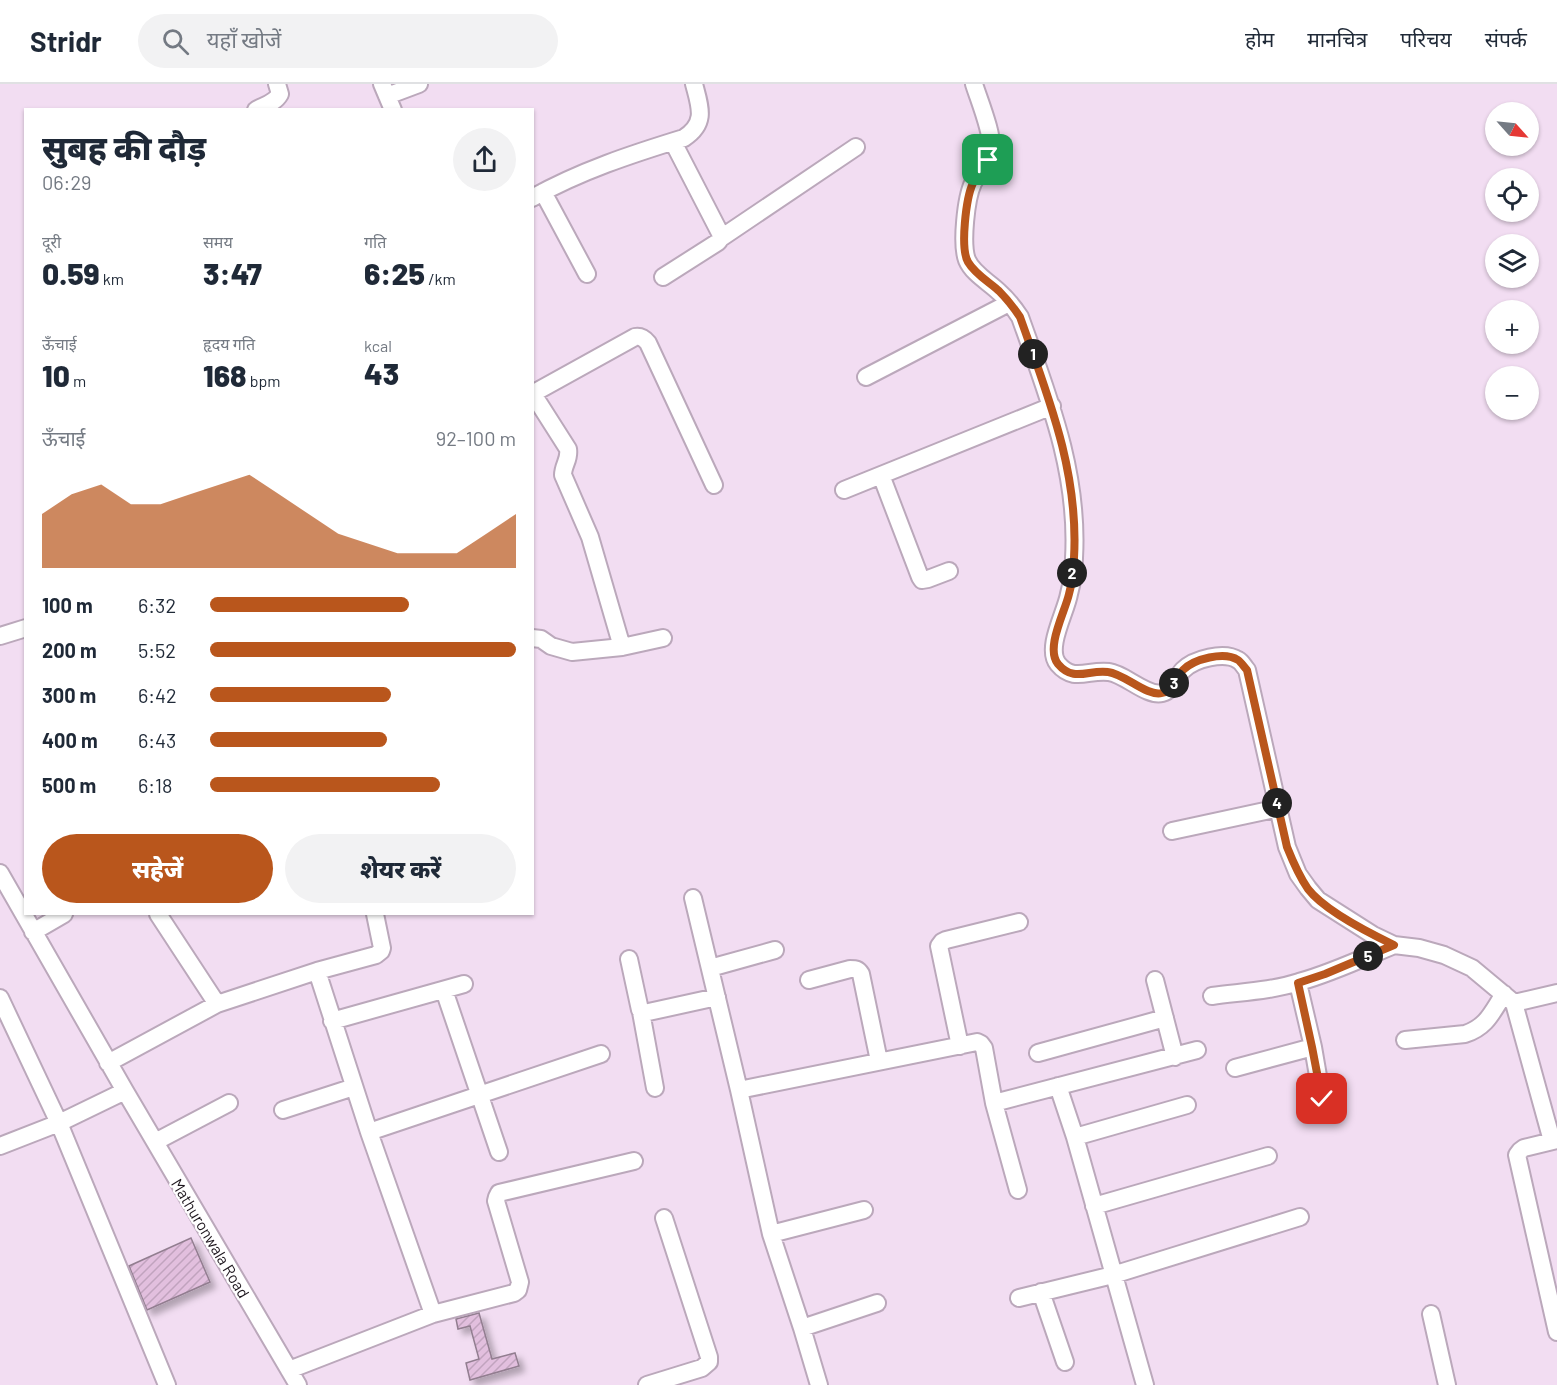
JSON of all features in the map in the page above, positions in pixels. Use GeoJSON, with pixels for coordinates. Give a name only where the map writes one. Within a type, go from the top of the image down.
{"type":"FeatureCollection","features":[{"type":"Feature","properties":{"kind":"street"},"geometry":{"type":"LineString","coordinates":[[260,108],[277,99],[280,94],[277,84]]}},
{"type":"Feature","properties":{"kind":"street"},"geometry":{"type":"LineString","coordinates":[[387,97],[419,84]]}},
{"type":"Feature","properties":{"kind":"street"},"geometry":{"type":"LineString","coordinates":[[587,274],[536,195],[616,160],[684,138],[692,133],[701,115],[694,84]]}},
{"type":"Feature","properties":{"kind":"street"},"geometry":{"type":"LineString","coordinates":[[974,84],[992,142],[988,160],[973,183],[969,197],[964,249],[968,261],[977,273],[999,292],[1020,317],[1052,405],[1067,462],[1073,516],[1074,559],[1069,595],[1054,643],[1054,656],[1058,664],[1071,674],[1109,672],[1122,676],[1153,693],[1162,693],[1170,688],[1183,670],[1197,661],[1215,656],[1230,656],[1239,660],[1247,670],[1287,847],[1298,874],[1308,888],[1329,908],[1373,935],[1394,945],[1419,948],[1444,955],[1472,968],[1509,998],[1554,1141],[1524,1148],[1517,1155],[1554,1304],[1557,1332]]}},
{"type":"Feature","properties":{"kind":"street"},"geometry":{"type":"LineString","coordinates":[[673,141],[721,238]]}},
{"type":"Feature","properties":{"kind":"street"},"geometry":{"type":"LineString","coordinates":[[663,277],[856,147]]}},
{"type":"Feature","properties":{"kind":"street"},"geometry":{"type":"LineString","coordinates":[[866,377],[1009,303]]}},
{"type":"Feature","properties":{"kind":"street"},"geometry":{"type":"LineString","coordinates":[[534,393],[635,337],[645,338],[714,485]]}},
{"type":"Feature","properties":{"kind":"street"},"geometry":{"type":"LineString","coordinates":[[534,396],[568,449],[569,455],[563,475],[590,537],[622,647]]}},
{"type":"Feature","properties":{"kind":"street"},"geometry":{"type":"LineString","coordinates":[[844,490],[1052,405]]}},
{"type":"Feature","properties":{"kind":"street"},"geometry":{"type":"LineString","coordinates":[[881,475],[920,578],[928,579],[949,571]]}},
{"type":"Feature","properties":{"kind":"street"},"geometry":{"type":"LineString","coordinates":[[0,636],[24,629]]}},
{"type":"Feature","properties":{"kind":"street"},"geometry":{"type":"LineString","coordinates":[[534,638],[572,652],[622,647],[663,638]]}},
{"type":"Feature","properties":{"kind":"street"},"geometry":{"type":"LineString","coordinates":[[1172,831],[1278,808]]}},
{"type":"Feature","properties":{"kind":"street","name":"Mathuronwala Road"},"geometry":{"type":"LineString","coordinates":[[0,873],[108,1063],[298,1385]]}},
{"type":"Feature","properties":{"kind":"street"},"geometry":{"type":"LineString","coordinates":[[693,898],[771,1234],[819,1385]]}},
{"type":"Feature","properties":{"kind":"street"},"geometry":{"type":"LineString","coordinates":[[33,932],[62,915]]}},
{"type":"Feature","properties":{"kind":"street"},"geometry":{"type":"LineString","coordinates":[[159,915],[217,1004]]}},
{"type":"Feature","properties":{"kind":"street"},"geometry":{"type":"LineString","coordinates":[[108,1063],[217,1004],[317,971],[376,955],[381,951],[382,942],[375,915]]}},
{"type":"Feature","properties":{"kind":"street"},"geometry":{"type":"LineString","coordinates":[[960,1046],[939,946],[946,940],[1019,922]]}},
{"type":"Feature","properties":{"kind":"street"},"geometry":{"type":"LineString","coordinates":[[1212,996],[1298,983],[1394,945]]}},
{"type":"Feature","properties":{"kind":"street"},"geometry":{"type":"LineString","coordinates":[[710,968],[775,950]]}},
{"type":"Feature","properties":{"kind":"street"},"geometry":{"type":"LineString","coordinates":[[629,959],[655,1089]]}},
{"type":"Feature","properties":{"kind":"street"},"geometry":{"type":"LineString","coordinates":[[809,980],[850,969],[859,971],[879,1062]]}},
{"type":"Feature","properties":{"kind":"street"},"geometry":{"type":"LineString","coordinates":[[317,971],[369,1132],[433,1314]]}},
{"type":"Feature","properties":{"kind":"street"},"geometry":{"type":"LineString","coordinates":[[1155,980],[1175,1056]]}},
{"type":"Feature","properties":{"kind":"street"},"geometry":{"type":"LineString","coordinates":[[1298,983],[1322,1099]]}},
{"type":"Feature","properties":{"kind":"street"},"geometry":{"type":"LineString","coordinates":[[332,1021],[464,984]]}},
{"type":"Feature","properties":{"kind":"street"},"geometry":{"type":"LineString","coordinates":[[444,990],[499,1152]]}},
{"type":"Feature","properties":{"kind":"street"},"geometry":{"type":"LineString","coordinates":[[1405,1040],[1465,1034],[1481,1027],[1509,998],[1557,993]]}},
{"type":"Feature","properties":{"kind":"street"},"geometry":{"type":"LineString","coordinates":[[641,1012],[646,1013],[717,997]]}},
{"type":"Feature","properties":{"kind":"street"},"geometry":{"type":"LineString","coordinates":[[0,998],[60,1123],[167,1385]]}},
{"type":"Feature","properties":{"kind":"street"},"geometry":{"type":"LineString","coordinates":[[1038,1053],[1165,1018]]}},
{"type":"Feature","properties":{"kind":"street"},"geometry":{"type":"LineString","coordinates":[[739,1090],[977,1042],[984,1048],[994,1103],[1018,1190]]}},
{"type":"Feature","properties":{"kind":"street"},"geometry":{"type":"LineString","coordinates":[[1235,1068],[1312,1047]]}},
{"type":"Feature","properties":{"kind":"street"},"geometry":{"type":"LineString","coordinates":[[994,1103],[1197,1050]]}},
{"type":"Feature","properties":{"kind":"street"},"geometry":{"type":"LineString","coordinates":[[369,1132],[601,1054]]}},
{"type":"Feature","properties":{"kind":"street"},"geometry":{"type":"LineString","coordinates":[[1058,1086],[1075,1137],[1145,1385]]}},
{"type":"Feature","properties":{"kind":"street"},"geometry":{"type":"LineString","coordinates":[[283,1110],[354,1087]]}},
{"type":"Feature","properties":{"kind":"street"},"geometry":{"type":"LineString","coordinates":[[0,1146],[60,1123],[125,1091]]}},
{"type":"Feature","properties":{"kind":"street"},"geometry":{"type":"LineString","coordinates":[[154,1142],[229,1103]]}},
{"type":"Feature","properties":{"kind":"street"},"geometry":{"type":"LineString","coordinates":[[1075,1137],[1187,1105]]}},
{"type":"Feature","properties":{"kind":"street"},"geometry":{"type":"LineString","coordinates":[[1094,1206],[1268,1156]]}},
{"type":"Feature","properties":{"kind":"street"},"geometry":{"type":"LineString","coordinates":[[289,1370],[433,1314],[514,1293],[518,1290],[520,1282],[496,1201],[499,1193],[634,1161]]}},
{"type":"Feature","properties":{"kind":"street"},"geometry":{"type":"LineString","coordinates":[[771,1234],[864,1210]]}},
{"type":"Feature","properties":{"kind":"street"},"geometry":{"type":"LineString","coordinates":[[1019,1298],[1113,1275],[1300,1217]]}},
{"type":"Feature","properties":{"kind":"street"},"geometry":{"type":"LineString","coordinates":[[647,1385],[702,1368],[709,1362],[664,1218]]}},
{"type":"Feature","properties":{"kind":"street"},"geometry":{"type":"LineString","coordinates":[[1041,1292],[1065,1362]]}},
{"type":"Feature","properties":{"kind":"street"},"geometry":{"type":"LineString","coordinates":[[802,1328],[877,1303]]}},
{"type":"Feature","properties":{"kind":"street"},"geometry":{"type":"LineString","coordinates":[[1431,1314],[1447,1385]]}},
{"type":"Feature","properties":{"kind":"building"},"geometry":{"type":"Polygon","coordinates":[[[191,1238],[210,1282],[147,1310],[129,1266],[191,1238]]]}},
{"type":"Feature","properties":{"kind":"building"},"geometry":{"type":"Polygon","coordinates":[[[479,1313],[492,1359],[515,1353],[519,1366],[470,1380],[466,1363],[479,1359],[470,1326],[458,1329],[456,1319],[479,1313]]]}},
{"type":"Feature","properties":{"kind":"route"},"geometry":{"type":"LineString","coordinates":[[988,160],[973,183],[969,197],[964,249],[968,261],[977,273],[999,292],[1020,317],[1052,405],[1067,462],[1073,516],[1074,559],[1069,595],[1054,643],[1054,656],[1058,664],[1071,674],[1109,672],[1122,676],[1153,693],[1162,693],[1170,688],[1183,670],[1197,661],[1215,656],[1230,656],[1239,660],[1247,670],[1287,847],[1298,874],[1318,900],[1373,935],[1394,945],[1298,983],[1322,1099]]}}]}
